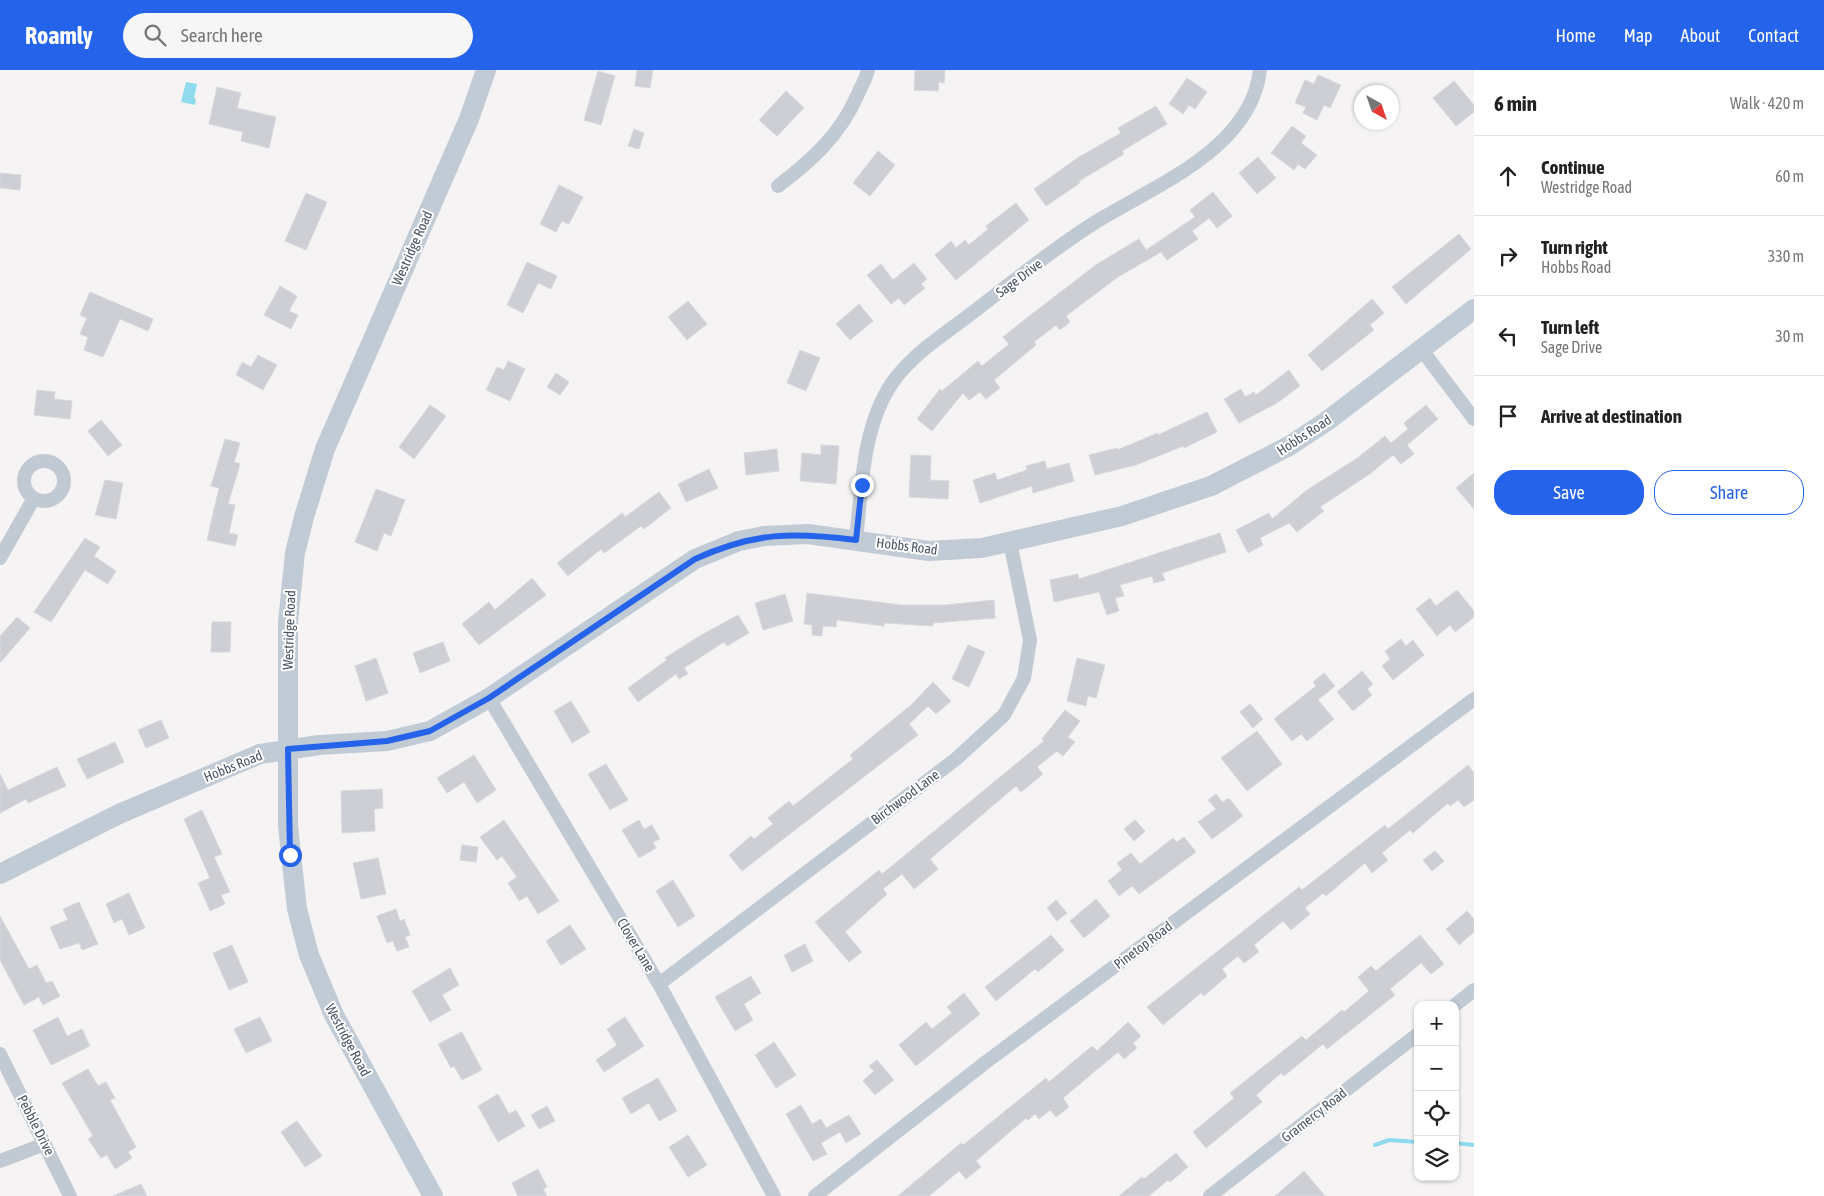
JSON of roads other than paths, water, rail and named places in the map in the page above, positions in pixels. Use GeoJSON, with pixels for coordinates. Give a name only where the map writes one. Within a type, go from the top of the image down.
{"type":"FeatureCollection","features":[{"type":"Feature","properties":{"kind":"street","name":"Westridge Road"},"geometry":{"type":"LineString","coordinates":[[433,1196],[334,1015],[309,955],[297,909],[290,855],[288,622],[293,563],[304,517],[337,420],[469,118],[486,70]]}},
{"type":"Feature","properties":{"kind":"street"},"geometry":{"type":"LineString","coordinates":[[778,186],[811,161],[835,136],[850,113],[868,70]]}},
{"type":"Feature","properties":{"kind":"street","name":"Sage Drive"},"geometry":{"type":"LineString","coordinates":[[856,540],[870,430],[893,382],[907,365],[1022,275],[1090,226],[1204,157],[1224,140],[1250,104],[1260,70]]}},
{"type":"Feature","properties":{"kind":"street","name":"Hobbs Road"},"geometry":{"type":"LineString","coordinates":[[0,874],[146,802],[260,754],[288,749],[406,738],[439,727],[489,698],[695,559],[718,548],[764,536],[808,534],[929,551],[982,548],[1122,516],[1211,486],[1296,441],[1334,416],[1474,309]]}},
{"type":"Feature","properties":{"kind":"street"},"geometry":{"type":"LineString","coordinates":[[1421,349],[1474,419]]}},
{"type":"Feature","properties":{"kind":"street"},"geometry":{"type":"LineString","coordinates":[[0,558],[34,498]]}},
{"type":"Feature","properties":{"kind":"street","name":"Birchwood Lane"},"geometry":{"type":"LineString","coordinates":[[659,984],[956,759],[1004,716],[1024,678],[1030,640],[1010,542]]}},
{"type":"Feature","properties":{"kind":"street","name":"Clover Lane"},"geometry":{"type":"LineString","coordinates":[[489,698],[659,984],[774,1196]]}},
{"type":"Feature","properties":{"kind":"street","name":"Pinetop Road"},"geometry":{"type":"LineString","coordinates":[[814,1196],[986,1062],[1474,699]]}},
{"type":"Feature","properties":{"kind":"street"},"geometry":{"type":"LineString","coordinates":[[1459,1002],[1474,990]]}},
{"type":"Feature","properties":{"kind":"street","name":"Gramercy Road"},"geometry":{"type":"LineString","coordinates":[[1210,1196],[1414,1037]]}},
{"type":"Feature","properties":{"kind":"street","name":"Pebble Drive"},"geometry":{"type":"LineString","coordinates":[[0,1054],[70,1196]]}},
{"type":"Feature","properties":{"kind":"street"},"geometry":{"type":"LineString","coordinates":[[0,1162],[45,1144]]}},
{"type":"Feature","properties":{"kind":"water"},"geometry":{"type":"Polygon","coordinates":[[[186,82],[197,84],[194,98],[196,99],[195,105],[181,102],[186,82]]]}},
{"type":"Feature","properties":{"kind":"waterway"},"geometry":{"type":"LineString","coordinates":[[1375,1145],[1389,1140],[1414,1142]]}},
{"type":"Feature","properties":{"kind":"waterway"},"geometry":{"type":"LineString","coordinates":[[1459,1143],[1474,1145]]}}]}
